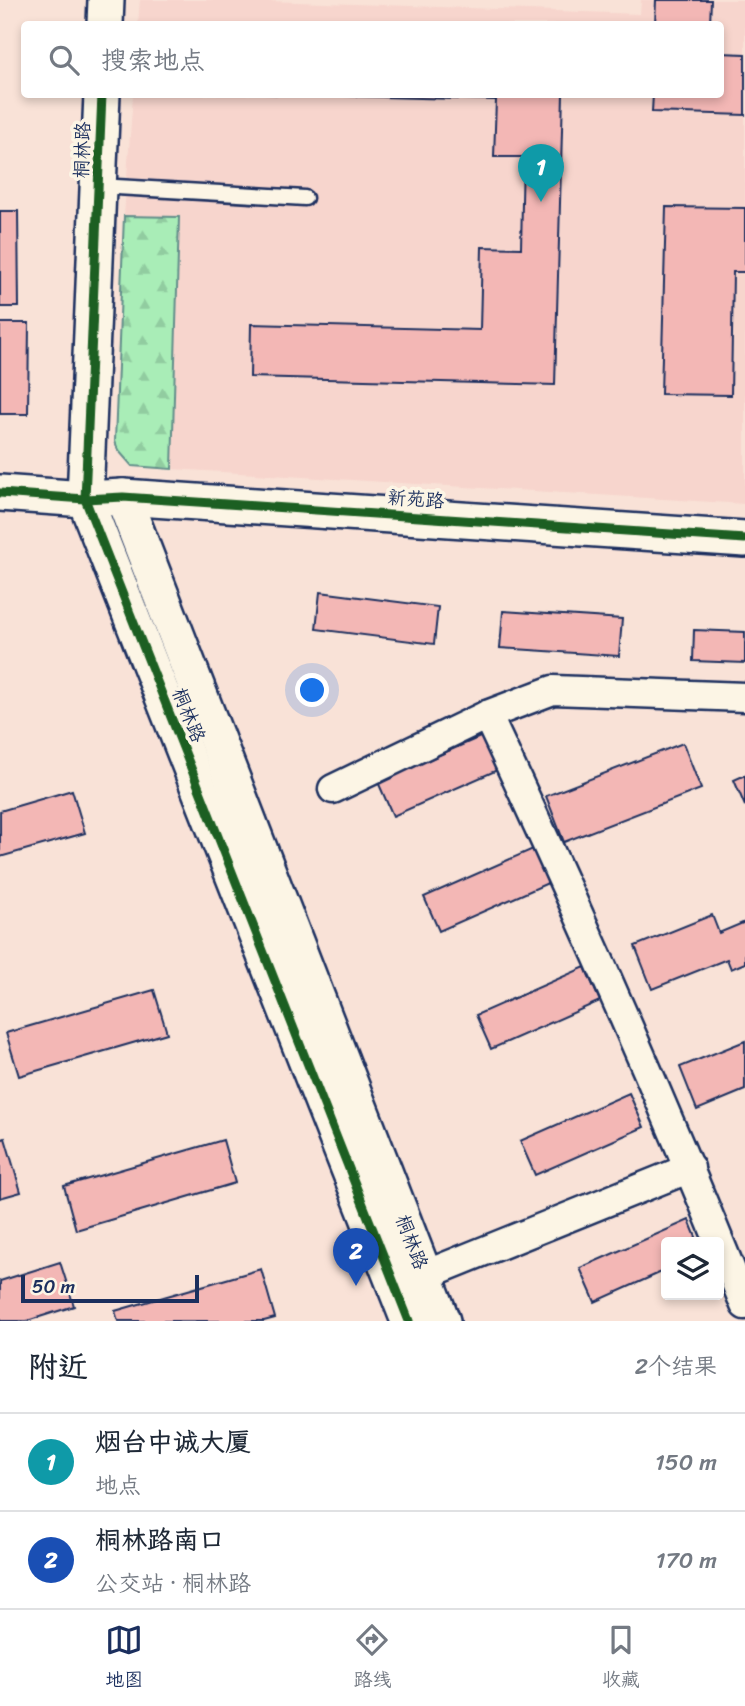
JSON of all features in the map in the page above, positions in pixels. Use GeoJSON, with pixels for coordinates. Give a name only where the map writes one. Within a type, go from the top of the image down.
{"type":"FeatureCollection","features":[{"type":"Feature","properties":{"kind":"street"},"geometry":{"type":"LineString","coordinates":[[105,21],[106,0]]}},
{"type":"Feature","properties":{"kind":"street","name":"桐林路"},"geometry":{"type":"LineString","coordinates":[[102,98],[85,499],[409,1321]]}},
{"type":"Feature","properties":{"kind":"street","name":"新苑路"},"geometry":{"type":"LineString","coordinates":[[0,493],[85,499],[123,497],[745,539]]}},
{"type":"Feature","properties":{"kind":"street","name":"桐林路"},"geometry":{"type":"LineString","coordinates":[[123,497],[442,1321]]}},
{"type":"Feature","properties":{"kind":"street"},"geometry":{"type":"LineString","coordinates":[[333,789],[487,715],[553,690],[745,698]]}},
{"type":"Feature","properties":{"kind":"street"},"geometry":{"type":"LineString","coordinates":[[487,715],[550,849],[690,1168],[744,1300]]}},
{"type":"Feature","properties":{"kind":"street"},"geometry":{"type":"LineString","coordinates":[[425,1275],[690,1168]]}},
{"type":"Feature","properties":{"kind":"lane"},"geometry":{"type":"LineString","coordinates":[[98,186],[305,198]]}},
{"type":"Feature","properties":{"kind":"shaded area"},"geometry":{"type":"Polygon","coordinates":[[[140,0],[239,0],[640,14],[641,0],[745,0],[745,504],[172,469],[179,218],[124,216],[133,98],[724,98],[724,21],[138,21],[140,0]]]}},
{"type":"Feature","properties":{"kind":"green space"},"geometry":{"type":"Polygon","coordinates":[[[124,216],[179,217],[172,469],[132,466],[118,450],[115,441],[124,216]]]}},
{"type":"Feature","properties":{"kind":"building"},"geometry":{"type":"Polygon","coordinates":[[[656,0],[711,0],[710,21],[655,21],[656,0]]]}},
{"type":"Feature","properties":{"kind":"building"},"geometry":{"type":"Polygon","coordinates":[[[724,53],[745,54],[745,115],[652,112],[653,98],[724,98],[724,53]]]}},
{"type":"Feature","properties":{"kind":"building"},"geometry":{"type":"Polygon","coordinates":[[[420,98],[563,98],[555,385],[250,377],[251,324],[480,330],[482,247],[521,248],[523,157],[494,157],[496,100],[420,98]]]}},
{"type":"Feature","properties":{"kind":"building"},"geometry":{"type":"Polygon","coordinates":[[[666,207],[745,208],[745,272],[733,272],[731,395],[661,394],[666,207]]]}},
{"type":"Feature","properties":{"kind":"building"},"geometry":{"type":"Polygon","coordinates":[[[0,211],[18,211],[19,307],[0,307],[0,211]]]}},
{"type":"Feature","properties":{"kind":"building"},"geometry":{"type":"Polygon","coordinates":[[[0,323],[29,323],[28,414],[0,414],[0,323]]]}},
{"type":"Feature","properties":{"kind":"building"},"geometry":{"type":"Polygon","coordinates":[[[320,592],[438,607],[434,644],[316,629],[320,592]]]}},
{"type":"Feature","properties":{"kind":"building"},"geometry":{"type":"Polygon","coordinates":[[[503,611],[622,619],[619,656],[500,648],[503,611]]]}},
{"type":"Feature","properties":{"kind":"building"},"geometry":{"type":"Polygon","coordinates":[[[694,630],[745,632],[745,663],[693,661],[694,630]]]}},
{"type":"Feature","properties":{"kind":"building"},"geometry":{"type":"Polygon","coordinates":[[[487,734],[502,768],[393,816],[378,782],[487,734]]]}},
{"type":"Feature","properties":{"kind":"building"},"geometry":{"type":"Polygon","coordinates":[[[683,743],[701,789],[564,842],[546,796],[683,743]]]}},
{"type":"Feature","properties":{"kind":"building"},"geometry":{"type":"Polygon","coordinates":[[[745,775],[745,806],[734,780],[745,775]]]}},
{"type":"Feature","properties":{"kind":"building"},"geometry":{"type":"Polygon","coordinates":[[[72,790],[85,833],[0,857],[0,811],[72,790]]]}},
{"type":"Feature","properties":{"kind":"building"},"geometry":{"type":"Polygon","coordinates":[[[533,849],[548,883],[439,931],[424,897],[533,849]]]}},
{"type":"Feature","properties":{"kind":"building"},"geometry":{"type":"Polygon","coordinates":[[[712,915],[719,933],[745,922],[745,963],[731,969],[727,959],[652,989],[635,946],[712,915]]]}},
{"type":"Feature","properties":{"kind":"building"},"geometry":{"type":"Polygon","coordinates":[[[585,967],[600,1001],[491,1049],[476,1015],[585,967]]]}},
{"type":"Feature","properties":{"kind":"building"},"geometry":{"type":"Polygon","coordinates":[[[154,990],[167,1033],[19,1076],[6,1033],[154,990]]]}},
{"type":"Feature","properties":{"kind":"building"},"geometry":{"type":"Polygon","coordinates":[[[745,1041],[745,1090],[697,1110],[680,1067],[745,1041]]]}},
{"type":"Feature","properties":{"kind":"building"},"geometry":{"type":"Polygon","coordinates":[[[629,1093],[644,1127],[535,1175],[520,1141],[629,1093]]]}},
{"type":"Feature","properties":{"kind":"building"},"geometry":{"type":"Polygon","coordinates":[[[5,1138],[21,1192],[0,1198],[0,1140],[5,1138]]]}},
{"type":"Feature","properties":{"kind":"building"},"geometry":{"type":"Polygon","coordinates":[[[223,1140],[235,1183],[76,1230],[64,1186],[223,1140]]]}},
{"type":"Feature","properties":{"kind":"building"},"geometry":{"type":"Polygon","coordinates":[[[689,1220],[696,1237],[661,1237],[661,1272],[595,1302],[580,1268],[689,1220]]]}},
{"type":"Feature","properties":{"kind":"building"},"geometry":{"type":"Polygon","coordinates":[[[60,1262],[74,1306],[27,1321],[0,1321],[0,1281],[60,1262]]]}},
{"type":"Feature","properties":{"kind":"building"},"geometry":{"type":"Polygon","coordinates":[[[261,1269],[275,1318],[264,1321],[118,1321],[115,1311],[261,1269]]]}},
{"type":"Feature","properties":{"kind":"cycle path"},"geometry":{"type":"LineString","coordinates":[[102,98],[85,499],[409,1321]]}},
{"type":"Feature","properties":{"kind":"cycle path"},"geometry":{"type":"LineString","coordinates":[[0,493],[85,499],[123,497],[745,539]]}},
{"type":"Feature","properties":{"kind":"place","name":"烟台中诚大厦"},"geometry":{"type":"Point","coordinates":[541,202]}},
{"type":"Feature","properties":{"kind":"place","name":"桐林路南口"},"geometry":{"type":"Point","coordinates":[356,1286]}}]}
